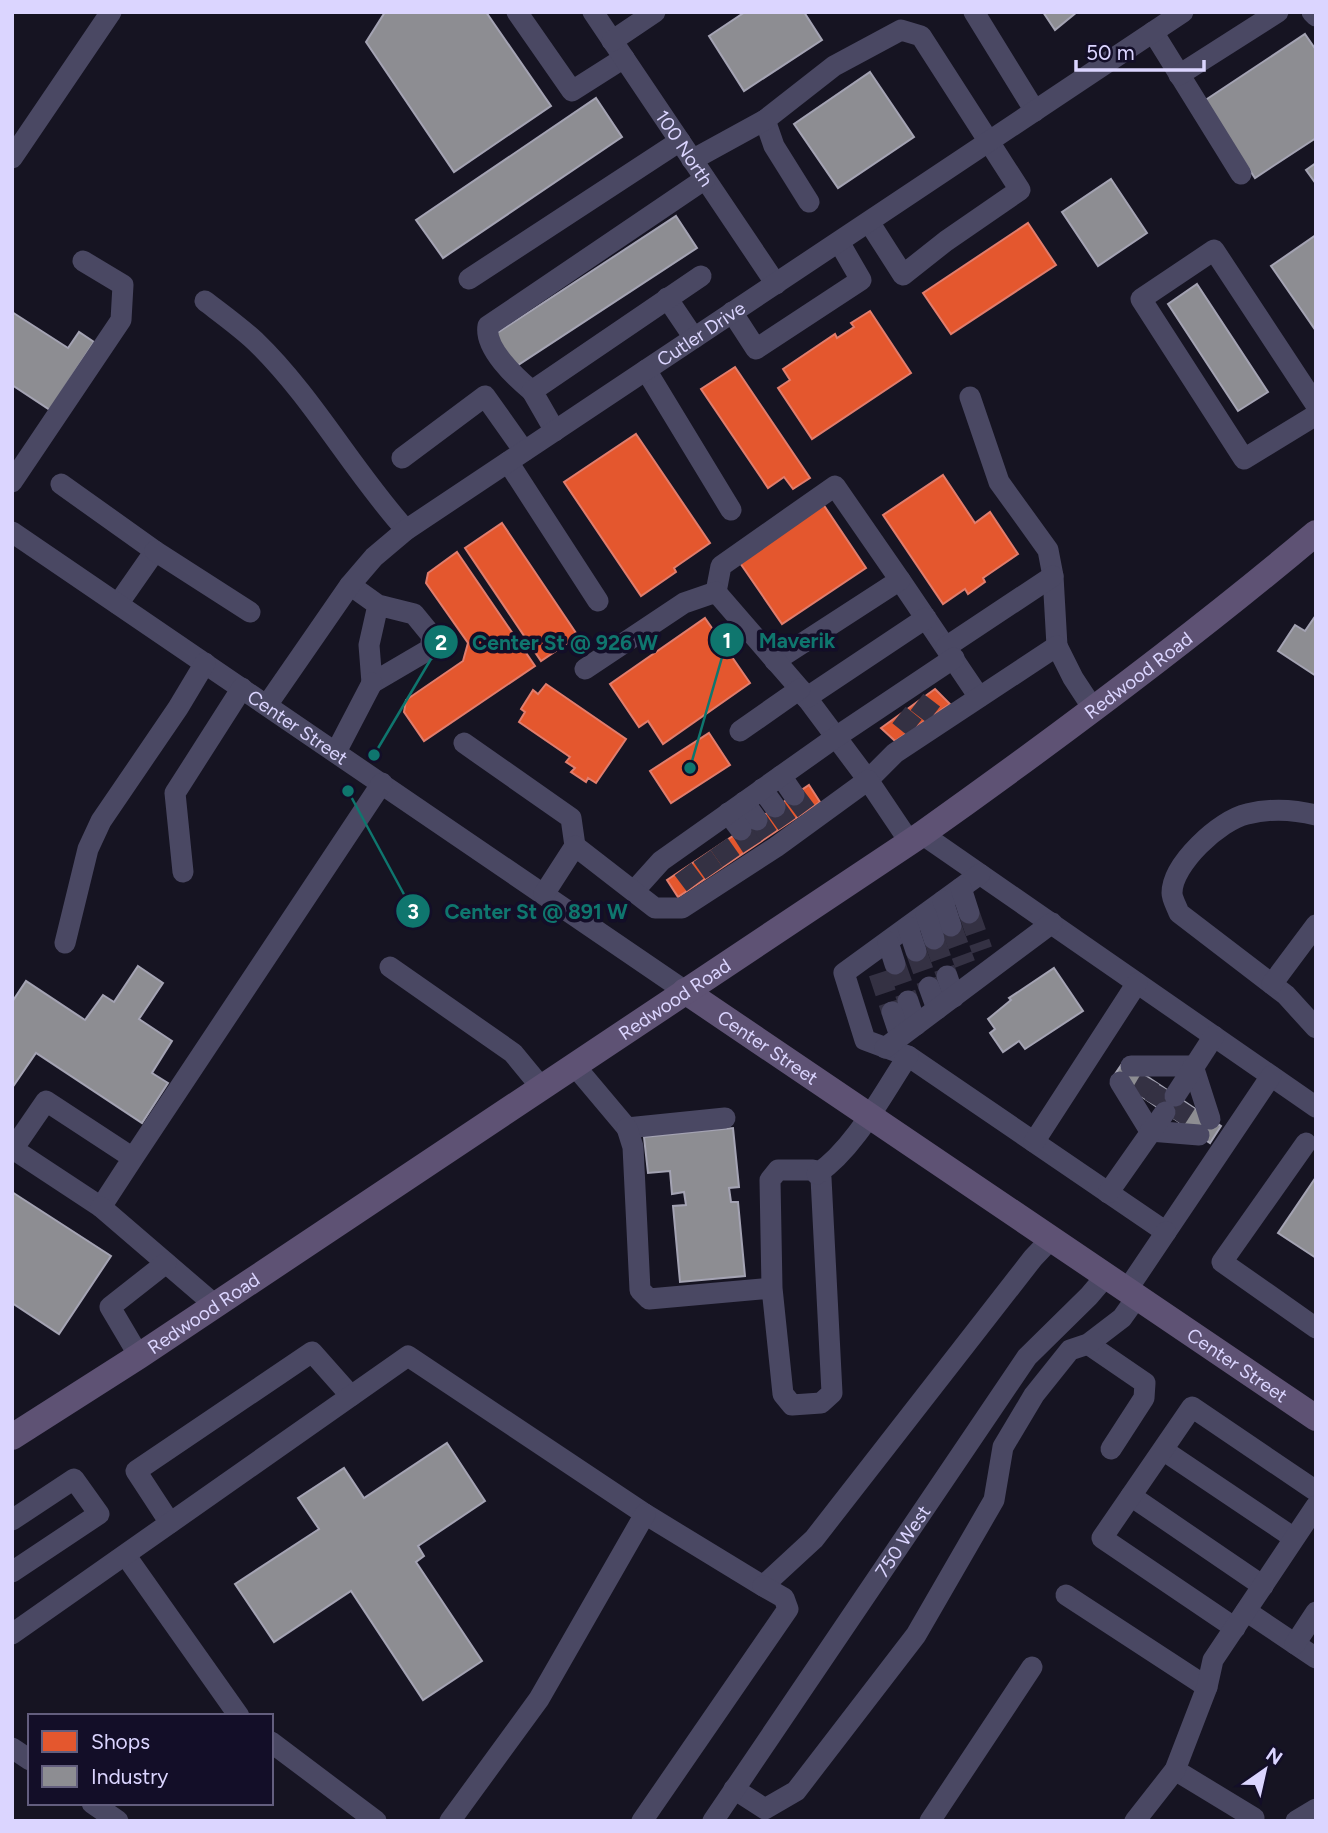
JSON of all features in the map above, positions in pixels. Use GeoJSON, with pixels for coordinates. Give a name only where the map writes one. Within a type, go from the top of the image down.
{"type":"FeatureCollection","features":[{"type":"Feature","properties":{"kind":"main road","name":"Redwood Road"},"geometry":{"type":"LineString","coordinates":[[12,1437],[139,1356],[916,837],[1175,649],[1316,533]]}},
{"type":"Feature","properties":{"kind":"main road","name":"Center Street"},"geometry":{"type":"LineString","coordinates":[[685,991],[1316,1418]]}},
{"type":"Feature","properties":{"kind":"street"},"geometry":{"type":"LineString","coordinates":[[12,158],[111,12]]}},
{"type":"Feature","properties":{"kind":"street"},"geometry":{"type":"LineString","coordinates":[[517,12],[572,91],[655,12]]}},
{"type":"Feature","properties":{"kind":"street","name":"100 North"},"geometry":{"type":"LineString","coordinates":[[593,12],[776,284]]}},
{"type":"Feature","properties":{"kind":"street"},"geometry":{"type":"LineString","coordinates":[[974,12],[1035,111]]}},
{"type":"Feature","properties":{"kind":"street","name":"Cutler Drive"},"geometry":{"type":"LineString","coordinates":[[267,705],[350,585],[374,557],[406,530],[1035,111],[1157,23],[1183,12]]}},
{"type":"Feature","properties":{"kind":"street"},"geometry":{"type":"LineString","coordinates":[[1179,75],[1278,12]]}},
{"type":"Feature","properties":{"kind":"street"},"geometry":{"type":"LineString","coordinates":[[1312,12],[1316,16]]}},
{"type":"Feature","properties":{"kind":"street"},"geometry":{"type":"LineString","coordinates":[[1157,23],[1179,75],[1241,174]]}},
{"type":"Feature","properties":{"kind":"street"},"geometry":{"type":"LineString","coordinates":[[692,160],[765,120],[834,66],[901,30],[920,36],[1020,190],[946,241],[903,275],[869,222]]}},
{"type":"Feature","properties":{"kind":"street"},"geometry":{"type":"LineString","coordinates":[[765,120],[774,146],[809,202]]}},
{"type":"Feature","properties":{"kind":"street"},"geometry":{"type":"LineString","coordinates":[[470,279],[680,141]]}},
{"type":"Feature","properties":{"kind":"street"},"geometry":{"type":"LineString","coordinates":[[555,431],[532,391],[519,381],[499,357],[486,334],[488,326],[705,179]]}},
{"type":"Feature","properties":{"kind":"street"},"geometry":{"type":"LineString","coordinates":[[733,313],[756,349],[861,280],[839,242]]}},
{"type":"Feature","properties":{"kind":"street"},"geometry":{"type":"LineString","coordinates":[[1316,405],[1214,250],[1141,299],[1244,458],[1316,415]]}},
{"type":"Feature","properties":{"kind":"street"},"geometry":{"type":"LineString","coordinates":[[12,482],[121,320],[123,285],[83,261]]}},
{"type":"Feature","properties":{"kind":"street"},"geometry":{"type":"LineString","coordinates":[[532,391],[701,276]]}},
{"type":"Feature","properties":{"kind":"street"},"geometry":{"type":"LineString","coordinates":[[667,298],[694,338]]}},
{"type":"Feature","properties":{"kind":"street"},"geometry":{"type":"LineString","coordinates":[[205,301],[256,342],[311,405],[369,485],[406,530]]}},
{"type":"Feature","properties":{"kind":"street"},"geometry":{"type":"LineString","coordinates":[[646,370],[731,510]]}},
{"type":"Feature","properties":{"kind":"street"},"geometry":{"type":"LineString","coordinates":[[402,458],[485,396],[516,457],[598,601]]}},
{"type":"Feature","properties":{"kind":"street"},"geometry":{"type":"LineString","coordinates":[[970,397],[999,482],[1048,550],[1053,576],[1057,646],[1073,678],[1094,710]]}},
{"type":"Feature","properties":{"kind":"street"},"geometry":{"type":"LineString","coordinates":[[61,484],[155,551],[250,612]]}},
{"type":"Feature","properties":{"kind":"street"},"geometry":{"type":"LineString","coordinates":[[716,592],[721,566],[835,486],[979,697]]}},
{"type":"Feature","properties":{"kind":"street","name":"Center Street"},"geometry":{"type":"LineString","coordinates":[[12,532],[685,991]]}},
{"type":"Feature","properties":{"kind":"street"},"geometry":{"type":"LineString","coordinates":[[118,604],[155,551]]}},
{"type":"Feature","properties":{"kind":"street"},"geometry":{"type":"LineString","coordinates":[[575,846],[655,908],[682,908],[688,876],[753,832],[785,822],[804,809],[868,780],[895,753],[950,653],[1053,576]]}},
{"type":"Feature","properties":{"kind":"street"},"geometry":{"type":"LineString","coordinates":[[775,661],[900,580]]}},
{"type":"Feature","properties":{"kind":"street"},"geometry":{"type":"LineString","coordinates":[[335,752],[372,683],[430,649],[432,636],[414,614],[378,606],[350,585]]}},
{"type":"Feature","properties":{"kind":"street"},"geometry":{"type":"LineString","coordinates":[[716,592],[803,694],[868,780],[916,837],[980,874],[1316,1107]]}},
{"type":"Feature","properties":{"kind":"street"},"geometry":{"type":"LineString","coordinates":[[585,669],[684,603],[716,592]]}},
{"type":"Feature","properties":{"kind":"street"},"geometry":{"type":"LineString","coordinates":[[372,683],[369,645],[378,606]]}},
{"type":"Feature","properties":{"kind":"street"},"geometry":{"type":"LineString","coordinates":[[740,731],[926,618]]}},
{"type":"Feature","properties":{"kind":"street"},"geometry":{"type":"LineString","coordinates":[[688,876],[753,832],[762,789],[836,737],[979,697],[1057,646]]}},
{"type":"Feature","properties":{"kind":"street"},"geometry":{"type":"LineString","coordinates":[[65,943],[88,849],[101,821],[178,708],[205,663]]}},
{"type":"Feature","properties":{"kind":"street"},"geometry":{"type":"LineString","coordinates":[[183,872],[175,793],[242,688]]}},
{"type":"Feature","properties":{"kind":"street"},"geometry":{"type":"LineString","coordinates":[[464,743],[571,818],[575,846],[544,894]]}},
{"type":"Feature","properties":{"kind":"street"},"geometry":{"type":"LineString","coordinates":[[781,776],[804,809]]}},
{"type":"Feature","properties":{"kind":"street"},"geometry":{"type":"LineString","coordinates":[[101,1207],[382,783]]}},
{"type":"Feature","properties":{"kind":"street"},"geometry":{"type":"LineString","coordinates":[[762,789],[785,822]]}},
{"type":"Feature","properties":{"kind":"street"},"geometry":{"type":"LineString","coordinates":[[1316,815],[1284,808],[1243,814],[1211,835],[1186,859],[1175,876],[1172,895],[1180,913],[1286,995],[1316,1028]]}},
{"type":"Feature","properties":{"kind":"street"},"geometry":{"type":"LineString","coordinates":[[634,891],[661,861],[688,876]]}},
{"type":"Feature","properties":{"kind":"street"},"geometry":{"type":"LineString","coordinates":[[980,874],[844,973],[865,1040],[902,1041],[1034,1142],[1166,1232]]}},
{"type":"Feature","properties":{"kind":"street"},"geometry":{"type":"LineString","coordinates":[[961,888],[969,913]]}},
{"type":"Feature","properties":{"kind":"street"},"geometry":{"type":"LineString","coordinates":[[934,907],[951,926]]}},
{"type":"Feature","properties":{"kind":"street"},"geometry":{"type":"LineString","coordinates":[[934,907],[934,939]]}},
{"type":"Feature","properties":{"kind":"street"},"geometry":{"type":"LineString","coordinates":[[817,1174],[832,1164],[868,1117],[902,1041],[945,1003],[968,973],[1052,923]]}},
{"type":"Feature","properties":{"kind":"street"},"geometry":{"type":"LineString","coordinates":[[1272,985],[1316,925]]}},
{"type":"Feature","properties":{"kind":"street"},"geometry":{"type":"LineString","coordinates":[[908,927],[916,951]]}},
{"type":"Feature","properties":{"kind":"street"},"geometry":{"type":"LineString","coordinates":[[880,947],[887,968]]}},
{"type":"Feature","properties":{"kind":"street"},"geometry":{"type":"LineString","coordinates":[[390,967],[513,1053],[541,1087]]}},
{"type":"Feature","properties":{"kind":"street"},"geometry":{"type":"LineString","coordinates":[[938,982],[945,1003]]}},
{"type":"Feature","properties":{"kind":"street"},"geometry":{"type":"LineString","coordinates":[[1034,1142],[1137,983]]}},
{"type":"Feature","properties":{"kind":"street"},"geometry":{"type":"LineString","coordinates":[[900,1007],[902,1041]]}},
{"type":"Feature","properties":{"kind":"street"},"geometry":{"type":"LineString","coordinates":[[1108,1193],[1150,1131],[1164,1100],[1214,1036]]}},
{"type":"Feature","properties":{"kind":"street"},"geometry":{"type":"LineString","coordinates":[[575,1065],[627,1128],[633,1147],[640,1290],[649,1299],[772,1288]]}},
{"type":"Feature","properties":{"kind":"street"},"geometry":{"type":"LineString","coordinates":[[1150,1131],[1164,1100],[1193,1066]]}},
{"type":"Feature","properties":{"kind":"street"},"geometry":{"type":"LineString","coordinates":[[1150,1131],[1164,1100],[1193,1066]]}},
{"type":"Feature","properties":{"kind":"street"},"geometry":{"type":"LineString","coordinates":[[734,1789],[765,1810],[796,1791],[916,1635],[994,1500],[1003,1447],[1034,1395],[1070,1350],[1088,1344],[1122,1318],[1123,1288],[1166,1232],[1271,1076]]}},
{"type":"Feature","properties":{"kind":"street"},"geometry":{"type":"LineString","coordinates":[[133,1158],[46,1101],[13,1149],[101,1207],[215,1305]]}},
{"type":"Feature","properties":{"kind":"street"},"geometry":{"type":"LineString","coordinates":[[627,1128],[725,1118]]}},
{"type":"Feature","properties":{"kind":"street"},"geometry":{"type":"LineString","coordinates":[[1306,1143],[1222,1262],[1316,1328]]}},
{"type":"Feature","properties":{"kind":"street"},"geometry":{"type":"LineString","coordinates":[[778,1170],[813,1170],[821,1178],[832,1393],[821,1403],[792,1405],[783,1394],[772,1288],[770,1180],[778,1170]]}},
{"type":"Feature","properties":{"kind":"street"},"geometry":{"type":"LineString","coordinates":[[763,1586],[814,1539],[1032,1258],[1051,1239]]}},
{"type":"Feature","properties":{"kind":"street"},"geometry":{"type":"LineString","coordinates":[[139,1356],[110,1307],[166,1263]]}},
{"type":"Feature","properties":{"kind":"street","name":"750 West"},"geometry":{"type":"LineString","coordinates":[[713,1821],[1027,1357],[1089,1296],[1123,1288]]}},
{"type":"Feature","properties":{"kind":"street"},"geometry":{"type":"LineString","coordinates":[[1088,1344],[1145,1383],[1144,1398],[1111,1449]]}},
{"type":"Feature","properties":{"kind":"street"},"geometry":{"type":"LineString","coordinates":[[170,1523],[136,1471],[312,1352],[351,1396]]}},
{"type":"Feature","properties":{"kind":"street"},"geometry":{"type":"LineString","coordinates":[[12,1634],[408,1356],[645,1514],[784,1598],[788,1609],[642,1821]]}},
{"type":"Feature","properties":{"kind":"street"},"geometry":{"type":"LineString","coordinates":[[1316,1491],[1192,1407],[1102,1538],[1241,1619],[1295,1644],[1316,1658]]}},
{"type":"Feature","properties":{"kind":"street"},"geometry":{"type":"LineString","coordinates":[[1163,1450],[1294,1538]]}},
{"type":"Feature","properties":{"kind":"street"},"geometry":{"type":"LineString","coordinates":[[12,1520],[74,1479],[99,1514],[12,1572]]}},
{"type":"Feature","properties":{"kind":"street"},"geometry":{"type":"LineString","coordinates":[[1131,1496],[1263,1586]]}},
{"type":"Feature","properties":{"kind":"street"},"geometry":{"type":"LineString","coordinates":[[1135,1821],[1175,1770],[1207,1687],[1213,1660],[1316,1506]]}},
{"type":"Feature","properties":{"kind":"street"},"geometry":{"type":"LineString","coordinates":[[450,1821],[539,1699],[645,1514]]}},
{"type":"Feature","properties":{"kind":"street"},"geometry":{"type":"LineString","coordinates":[[126,1556],[238,1714]]}},
{"type":"Feature","properties":{"kind":"street"},"geometry":{"type":"LineString","coordinates":[[1066,1595],[1207,1687]]}},
{"type":"Feature","properties":{"kind":"street"},"geometry":{"type":"LineString","coordinates":[[1295,1644],[1316,1612]]}},
{"type":"Feature","properties":{"kind":"street"},"geometry":{"type":"LineString","coordinates":[[930,1821],[1032,1667]]}},
{"type":"Feature","properties":{"kind":"street"},"geometry":{"type":"LineString","coordinates":[[273,1744],[376,1821]]}},
{"type":"Feature","properties":{"kind":"street"},"geometry":{"type":"LineString","coordinates":[[12,1748],[28,1759]]}},
{"type":"Feature","properties":{"kind":"street"},"geometry":{"type":"LineString","coordinates":[[1175,1770],[1254,1818]]}},
{"type":"Feature","properties":{"kind":"street"},"geometry":{"type":"LineString","coordinates":[[95,1805],[118,1821]]}},
{"type":"Feature","properties":{"kind":"street"},"geometry":{"type":"LineString","coordinates":[[1296,1821],[1316,1810]]}},
{"type":"Feature","properties":{"kind":"building: Shops"},"geometry":{"type":"Polygon","coordinates":[[[1028,223],[1056,265],[951,334],[923,293],[1028,223]]]}},
{"type":"Feature","properties":{"kind":"building: Shops"},"geometry":{"type":"Polygon","coordinates":[[[870,311],[911,373],[812,439],[778,388],[790,380],[783,369],[835,334],[837,338],[854,327],[851,323],[870,311]]]}},
{"type":"Feature","properties":{"kind":"building: Shops"},"geometry":{"type":"Polygon","coordinates":[[[735,367],[810,478],[793,489],[784,477],[768,488],[701,389],[735,367]]]}},
{"type":"Feature","properties":{"kind":"building: Shops"},"geometry":{"type":"Polygon","coordinates":[[[636,434],[710,543],[674,568],[676,572],[641,596],[564,482],[636,434]]]}},
{"type":"Feature","properties":{"kind":"building: Shops"},"geometry":{"type":"Polygon","coordinates":[[[943,475],[975,523],[990,512],[1018,554],[983,578],[985,582],[968,594],[965,589],[943,604],[883,515],[943,475]]]}},
{"type":"Feature","properties":{"kind":"building: Shops"},"geometry":{"type":"Polygon","coordinates":[[[823,504],[866,568],[782,624],[738,560],[823,504]]]}},
{"type":"Feature","properties":{"kind":"building: Shops"},"geometry":{"type":"Polygon","coordinates":[[[502,523],[578,636],[541,661],[465,548],[502,523]]]}},
{"type":"Feature","properties":{"kind":"building: Shops"},"geometry":{"type":"Polygon","coordinates":[[[457,552],[535,666],[424,741],[404,712],[406,700],[463,661],[468,643],[426,583],[428,573],[457,552]]]}},
{"type":"Feature","properties":{"kind":"building: Shops"},"geometry":{"type":"Polygon","coordinates":[[[705,618],[750,683],[663,744],[648,721],[639,727],[610,684],[705,618]]]}},
{"type":"Feature","properties":{"kind":"building: Shops"},"geometry":{"type":"Polygon","coordinates":[[[546,684],[626,739],[596,783],[588,778],[586,782],[571,772],[575,768],[566,762],[570,757],[519,722],[525,712],[521,709],[533,690],[538,694],[546,684]]]}},
{"type":"Feature","properties":{"kind":"building: Shops"},"geometry":{"type":"Polygon","coordinates":[[[935,689],[950,704],[895,741],[881,728],[935,689]]]}},
{"type":"Feature","properties":{"kind":"building: Shops"},"geometry":{"type":"Polygon","coordinates":[[[709,733],[730,765],[671,803],[650,771],[709,733]]]}},
{"type":"Feature","properties":{"kind":"building: Shops"},"geometry":{"type":"Polygon","coordinates":[[[809,785],[820,802],[678,897],[667,880],[809,785]]]}},
{"type":"Feature","properties":{"kind":"building: Industry"},"geometry":{"type":"Polygon","coordinates":[[[385,12],[486,12],[551,106],[454,172],[366,42],[385,12]]]}},
{"type":"Feature","properties":{"kind":"building: Industry"},"geometry":{"type":"Polygon","coordinates":[[[745,12],[804,12],[822,40],[744,91],[709,36],[745,12]]]}},
{"type":"Feature","properties":{"kind":"building: Industry"},"geometry":{"type":"Polygon","coordinates":[[[1043,12],[1077,12],[1055,30],[1043,12]]]}},
{"type":"Feature","properties":{"kind":"building: Industry"},"geometry":{"type":"Polygon","coordinates":[[[1305,34],[1316,50],[1316,138],[1255,178],[1204,101],[1305,34]]]}},
{"type":"Feature","properties":{"kind":"building: Industry"},"geometry":{"type":"Polygon","coordinates":[[[870,72],[914,137],[838,188],[794,124],[870,72]]]}},
{"type":"Feature","properties":{"kind":"building: Industry"},"geometry":{"type":"Polygon","coordinates":[[[596,98],[622,137],[443,258],[416,220],[596,98]]]}},
{"type":"Feature","properties":{"kind":"building: Industry"},"geometry":{"type":"Polygon","coordinates":[[[1316,163],[1316,184],[1306,170],[1316,163]]]}},
{"type":"Feature","properties":{"kind":"building: Industry"},"geometry":{"type":"Polygon","coordinates":[[[1111,179],[1147,233],[1098,266],[1062,212],[1111,179]]]}},
{"type":"Feature","properties":{"kind":"building: Industry"},"geometry":{"type":"Polygon","coordinates":[[[676,216],[697,248],[515,367],[494,335],[676,216]]]}},
{"type":"Feature","properties":{"kind":"building: Industry"},"geometry":{"type":"Polygon","coordinates":[[[1316,235],[1316,331],[1271,266],[1316,235]]]}},
{"type":"Feature","properties":{"kind":"building: Industry"},"geometry":{"type":"Polygon","coordinates":[[[1197,284],[1268,392],[1238,411],[1168,304],[1197,284]]]}},
{"type":"Feature","properties":{"kind":"building: Industry"},"geometry":{"type":"Polygon","coordinates":[[[12,312],[68,348],[79,332],[94,342],[50,410],[12,385],[12,312]]]}},
{"type":"Feature","properties":{"kind":"building: Industry"},"geometry":{"type":"Polygon","coordinates":[[[1316,615],[1316,676],[1278,651],[1295,625],[1305,631],[1316,615]]]}},
{"type":"Feature","properties":{"kind":"building: Industry"},"geometry":{"type":"Polygon","coordinates":[[[138,966],[163,983],[139,1019],[172,1041],[152,1073],[168,1083],[142,1123],[36,1053],[12,1088],[12,1002],[26,981],[85,1020],[103,995],[114,1002],[138,966]]]}},
{"type":"Feature","properties":{"kind":"building: Industry"},"geometry":{"type":"Polygon","coordinates":[[[1054,968],[1083,1011],[1025,1049],[1019,1041],[1003,1052],[990,1033],[995,1029],[988,1019],[1011,1000],[1009,998],[1054,968]]]}},
{"type":"Feature","properties":{"kind":"building: Industry"},"geometry":{"type":"Polygon","coordinates":[[[1124,1061],[1221,1126],[1210,1143],[1113,1077],[1124,1061]]]}},
{"type":"Feature","properties":{"kind":"building: Industry"},"geometry":{"type":"Polygon","coordinates":[[[733,1128],[739,1187],[729,1188],[731,1202],[738,1202],[745,1276],[680,1282],[673,1206],[686,1205],[684,1192],[672,1194],[670,1171],[648,1173],[644,1137],[733,1128]]]}},
{"type":"Feature","properties":{"kind":"building: Industry"},"geometry":{"type":"Polygon","coordinates":[[[1316,1177],[1316,1258],[1278,1233],[1316,1177]]]}},
{"type":"Feature","properties":{"kind":"building: Industry"},"geometry":{"type":"Polygon","coordinates":[[[12,1192],[111,1256],[59,1334],[12,1303],[12,1192]]]}},
{"type":"Feature","properties":{"kind":"building: Industry"},"geometry":{"type":"Polygon","coordinates":[[[447,1443],[485,1501],[418,1546],[424,1556],[416,1562],[482,1661],[423,1700],[351,1591],[274,1642],[235,1584],[319,1529],[298,1498],[344,1468],[364,1498],[447,1443]]]}},
{"type":"Feature","properties":{"kind":"tunnel"},"geometry":{"type":"LineString","coordinates":[[917,702],[934,715]]}},
{"type":"Feature","properties":{"kind":"tunnel"},"geometry":{"type":"LineString","coordinates":[[899,715],[915,728]]}},
{"type":"Feature","properties":{"kind":"tunnel"},"geometry":{"type":"LineString","coordinates":[[794,795],[806,811]]}},
{"type":"Feature","properties":{"kind":"tunnel"},"geometry":{"type":"LineString","coordinates":[[775,807],[787,824]]}},
{"type":"Feature","properties":{"kind":"tunnel"},"geometry":{"type":"LineString","coordinates":[[757,820],[768,836]]}},
{"type":"Feature","properties":{"kind":"tunnel"},"geometry":{"type":"LineString","coordinates":[[741,830],[752,847]]}},
{"type":"Feature","properties":{"kind":"tunnel"},"geometry":{"type":"LineString","coordinates":[[719,844],[731,861]]}},
{"type":"Feature","properties":{"kind":"tunnel"},"geometry":{"type":"LineString","coordinates":[[702,856],[714,873]]}},
{"type":"Feature","properties":{"kind":"tunnel"},"geometry":{"type":"LineString","coordinates":[[683,869],[695,885]]}},
{"type":"Feature","properties":{"kind":"tunnel"},"geometry":{"type":"LineString","coordinates":[[969,913],[982,950]]}},
{"type":"Feature","properties":{"kind":"tunnel"},"geometry":{"type":"LineString","coordinates":[[951,926],[965,964]]}},
{"type":"Feature","properties":{"kind":"tunnel"},"geometry":{"type":"LineString","coordinates":[[934,939],[947,976]]}},
{"type":"Feature","properties":{"kind":"tunnel"},"geometry":{"type":"LineString","coordinates":[[916,951],[929,987]]}},
{"type":"Feature","properties":{"kind":"tunnel"},"geometry":{"type":"LineString","coordinates":[[895,964],[908,1001]]}},
{"type":"Feature","properties":{"kind":"tunnel"},"geometry":{"type":"LineString","coordinates":[[879,973],[892,1012]]}},
{"type":"Feature","properties":{"kind":"tunnel"},"geometry":{"type":"LineString","coordinates":[[1140,1096],[1150,1079]]}},
{"type":"Feature","properties":{"kind":"tunnel"},"geometry":{"type":"LineString","coordinates":[[1154,1105],[1164,1088]]}},
{"type":"Feature","properties":{"kind":"tunnel"},"geometry":{"type":"LineString","coordinates":[[1175,1120],[1186,1103]]}},
{"type":"Feature","properties":{"kind":"place","name":"Center St @ 926 W"},"geometry":{"type":"Point","coordinates":[374,755]}},
{"type":"Feature","properties":{"kind":"place","name":"Maverik"},"geometry":{"type":"Point","coordinates":[690,768]}},
{"type":"Feature","properties":{"kind":"place","name":"Center St @ 891 W"},"geometry":{"type":"Point","coordinates":[348,791]}}]}
